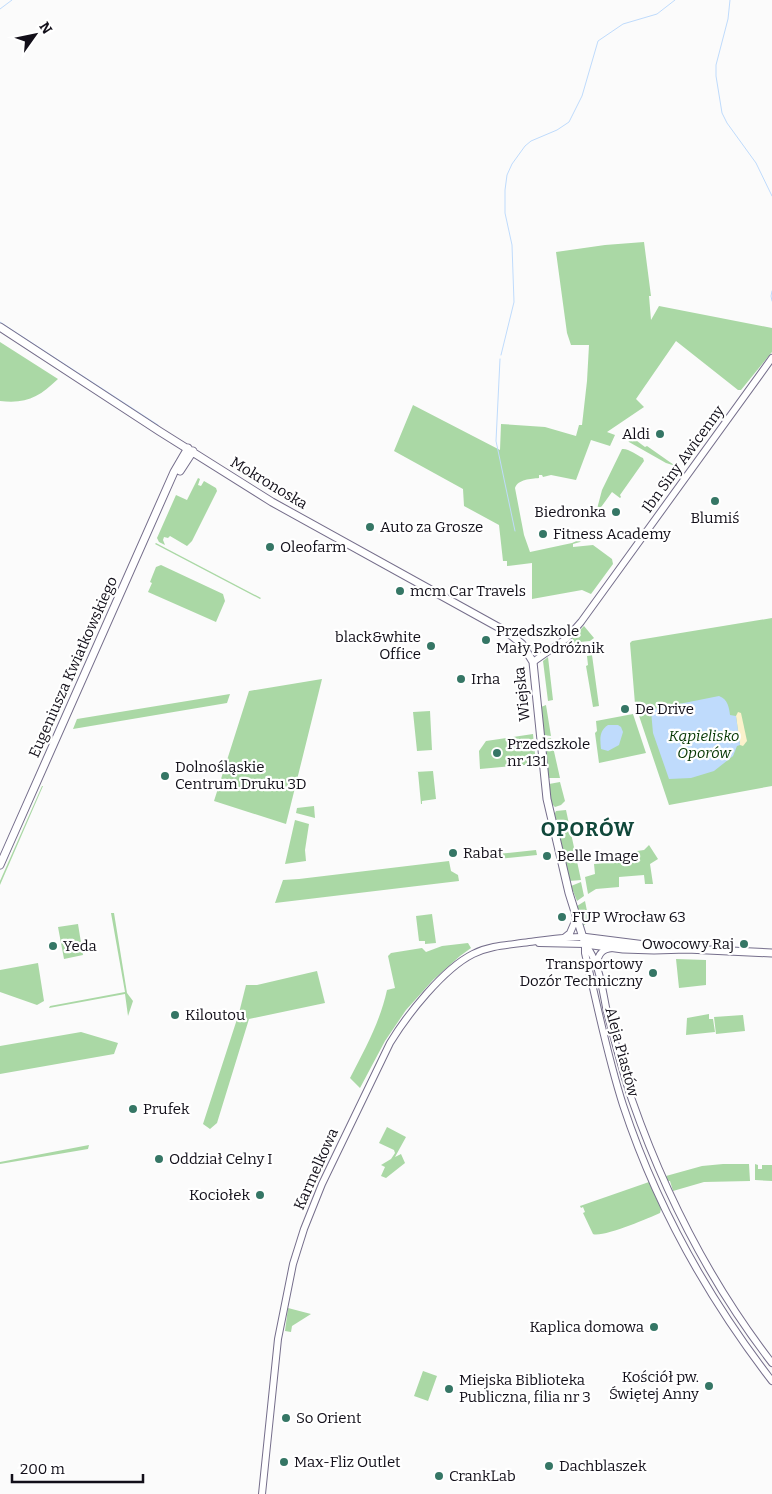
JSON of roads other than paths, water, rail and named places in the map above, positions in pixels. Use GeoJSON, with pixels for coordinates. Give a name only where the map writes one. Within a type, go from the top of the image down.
{"type":"FeatureCollection","features":[{"type":"Feature","properties":{"kind":"main road","name":"Mokronoska"},"geometry":{"type":"LineString","coordinates":[[0,327],[190,450],[292,513],[509,633],[529,654]]}},
{"type":"Feature","properties":{"kind":"main road","name":"Eugeniusza Kwiatkowskiego"},"geometry":{"type":"LineString","coordinates":[[0,865],[172,480],[190,450]]}},
{"type":"Feature","properties":{"kind":"main road","name":"Wiejska"},"geometry":{"type":"LineString","coordinates":[[529,654],[533,662],[547,799],[576,920],[584,941]]}},
{"type":"Feature","properties":{"kind":"main road"},"geometry":{"type":"LineString","coordinates":[[584,941],[613,948],[654,950],[673,948]]}},
{"type":"Feature","properties":{"kind":"main road"},"geometry":{"type":"LineString","coordinates":[[584,941],[772,953]]}},
{"type":"Feature","properties":{"kind":"street","name":"Ibn Siny Awicenny"},"geometry":{"type":"LineString","coordinates":[[533,662],[566,638],[581,622],[772,358]]}},
{"type":"Feature","properties":{"kind":"street"},"geometry":{"type":"LineString","coordinates":[[565,937],[570,933],[576,920]]}},
{"type":"Feature","properties":{"kind":"street","name":"Karmelkowa"},"geometry":{"type":"LineString","coordinates":[[262,1494],[278,1338],[293,1264],[304,1229],[322,1184],[380,1060],[409,1014],[435,986],[460,963],[472,955],[489,948],[565,937],[584,941]]}},
{"type":"Feature","properties":{"kind":"street","name":"Karmelkowa"},"geometry":{"type":"LineString","coordinates":[[533,942],[584,941]]}},
{"type":"Feature","properties":{"kind":"street","name":"Aleja Piastów"},"geometry":{"type":"LineString","coordinates":[[584,941],[591,952],[597,968],[617,1051],[632,1098],[666,1185],[714,1278],[744,1326],[772,1364]]}},
{"type":"Feature","properties":{"kind":"street","name":"Aleja Piastów"},"geometry":{"type":"LineString","coordinates":[[584,941],[585,954],[606,1047],[623,1106],[648,1170],[668,1215],[702,1279],[733,1328],[772,1381]]}},
{"type":"Feature","properties":{"kind":"street"},"geometry":{"type":"LineString","coordinates":[[597,968],[600,954],[605,950],[613,948]]}},
{"type":"Feature","properties":{"kind":"water"},"geometry":{"type":"Polygon","coordinates":[[[719,696],[726,701],[730,715],[736,716],[740,745],[737,746],[733,756],[714,771],[691,778],[669,779],[653,733],[651,711],[719,696]]]}},
{"type":"Feature","properties":{"kind":"water"},"geometry":{"type":"Polygon","coordinates":[[[608,725],[618,725],[623,732],[619,745],[608,751],[601,749],[600,739],[603,730],[608,725]]]}},
{"type":"Feature","properties":{"kind":"waterway"},"geometry":{"type":"LineString","coordinates":[[0,9],[12,0]]}},
{"type":"Feature","properties":{"kind":"waterway"},"geometry":{"type":"LineString","coordinates":[[501,355],[514,302],[512,245],[505,213],[507,175],[512,164],[531,141],[557,130],[569,122],[582,96],[598,41],[623,24],[657,14],[675,0]]}},
{"type":"Feature","properties":{"kind":"waterway"},"geometry":{"type":"LineString","coordinates":[[730,0],[728,19],[716,65],[722,113],[756,163],[772,196]]}},
{"type":"Feature","properties":{"kind":"waterway"},"geometry":{"type":"LineString","coordinates":[[772,291],[772,301]]}},
{"type":"Feature","properties":{"kind":"waterway"},"geometry":{"type":"LineString","coordinates":[[0,322],[158,425]]}},
{"type":"Feature","properties":{"kind":"waterway"},"geometry":{"type":"LineString","coordinates":[[500,359],[496,441],[515,531]]}},
{"type":"Feature","properties":{"kind":"place","name":"Aldi"},"geometry":{"type":"Point","coordinates":[660,434]}},
{"type":"Feature","properties":{"kind":"place","name":"Blumiś"},"geometry":{"type":"Point","coordinates":[715,501]}},
{"type":"Feature","properties":{"kind":"place","name":"Biedronka"},"geometry":{"type":"Point","coordinates":[616,512]}},
{"type":"Feature","properties":{"kind":"place","name":"Auto za Grosze"},"geometry":{"type":"Point","coordinates":[370,527]}},
{"type":"Feature","properties":{"kind":"place","name":"Fitness Academy"},"geometry":{"type":"Point","coordinates":[543,534]}},
{"type":"Feature","properties":{"kind":"place","name":"Oleofarm"},"geometry":{"type":"Point","coordinates":[270,547]}},
{"type":"Feature","properties":{"kind":"place","name":"mcm Car Travels"},"geometry":{"type":"Point","coordinates":[400,591]}},
{"type":"Feature","properties":{"kind":"place","name":"Przedszkole Mały Podróżnik"},"geometry":{"type":"Point","coordinates":[486,640]}},
{"type":"Feature","properties":{"kind":"place","name":"black&white Office"},"geometry":{"type":"Point","coordinates":[431,646]}},
{"type":"Feature","properties":{"kind":"place","name":"Irha"},"geometry":{"type":"Point","coordinates":[461,679]}},
{"type":"Feature","properties":{"kind":"place","name":"De Drive"},"geometry":{"type":"Point","coordinates":[625,709]}},
{"type":"Feature","properties":{"kind":"place","name":"Przedszkole nr 131"},"geometry":{"type":"Point","coordinates":[497,753]}},
{"type":"Feature","properties":{"kind":"place","name":"Dolnośląskie Centrum Druku 3D"},"geometry":{"type":"Point","coordinates":[165,776]}},
{"type":"Feature","properties":{"kind":"place","name":"Rabat"},"geometry":{"type":"Point","coordinates":[453,853]}},
{"type":"Feature","properties":{"kind":"place","name":"Belle Image"},"geometry":{"type":"Point","coordinates":[547,856]}},
{"type":"Feature","properties":{"kind":"place","name":"FUP Wrocław 63"},"geometry":{"type":"Point","coordinates":[562,917]}},
{"type":"Feature","properties":{"kind":"place","name":"Owocowy Raj"},"geometry":{"type":"Point","coordinates":[744,944]}},
{"type":"Feature","properties":{"kind":"place","name":"Yeda"},"geometry":{"type":"Point","coordinates":[53,946]}},
{"type":"Feature","properties":{"kind":"place","name":"Transportowy Dozór Techniczny"},"geometry":{"type":"Point","coordinates":[653,973]}},
{"type":"Feature","properties":{"kind":"place","name":"Kiloutou"},"geometry":{"type":"Point","coordinates":[175,1015]}},
{"type":"Feature","properties":{"kind":"place","name":"Prufek"},"geometry":{"type":"Point","coordinates":[133,1109]}},
{"type":"Feature","properties":{"kind":"place","name":"Oddział Celny I"},"geometry":{"type":"Point","coordinates":[159,1159]}},
{"type":"Feature","properties":{"kind":"place","name":"Kociołek"},"geometry":{"type":"Point","coordinates":[260,1195]}},
{"type":"Feature","properties":{"kind":"place","name":"Kaplica domowa"},"geometry":{"type":"Point","coordinates":[654,1327]}},
{"type":"Feature","properties":{"kind":"place","name":"Kościół pw. Świętej Anny"},"geometry":{"type":"Point","coordinates":[709,1386]}},
{"type":"Feature","properties":{"kind":"place","name":"Miejska Biblioteka Publiczna, filia nr 3"},"geometry":{"type":"Point","coordinates":[449,1389]}},
{"type":"Feature","properties":{"kind":"place","name":"So Orient"},"geometry":{"type":"Point","coordinates":[286,1418]}},
{"type":"Feature","properties":{"kind":"place","name":"Max-Fliz Outlet"},"geometry":{"type":"Point","coordinates":[284,1462]}},
{"type":"Feature","properties":{"kind":"place","name":"Dachblaszek"},"geometry":{"type":"Point","coordinates":[549,1466]}},
{"type":"Feature","properties":{"kind":"place","name":"CrankLab"},"geometry":{"type":"Point","coordinates":[439,1476]}},
{"type":"Feature","properties":{"kind":"district","name":"OPORÓW"},"geometry":{"type":"Point","coordinates":[588,829]}},
{"type":"Feature","properties":{"kind":"park label","name":"Kąpielisko Oporów"},"geometry":{"type":"Point","coordinates":[704,744]}}]}
